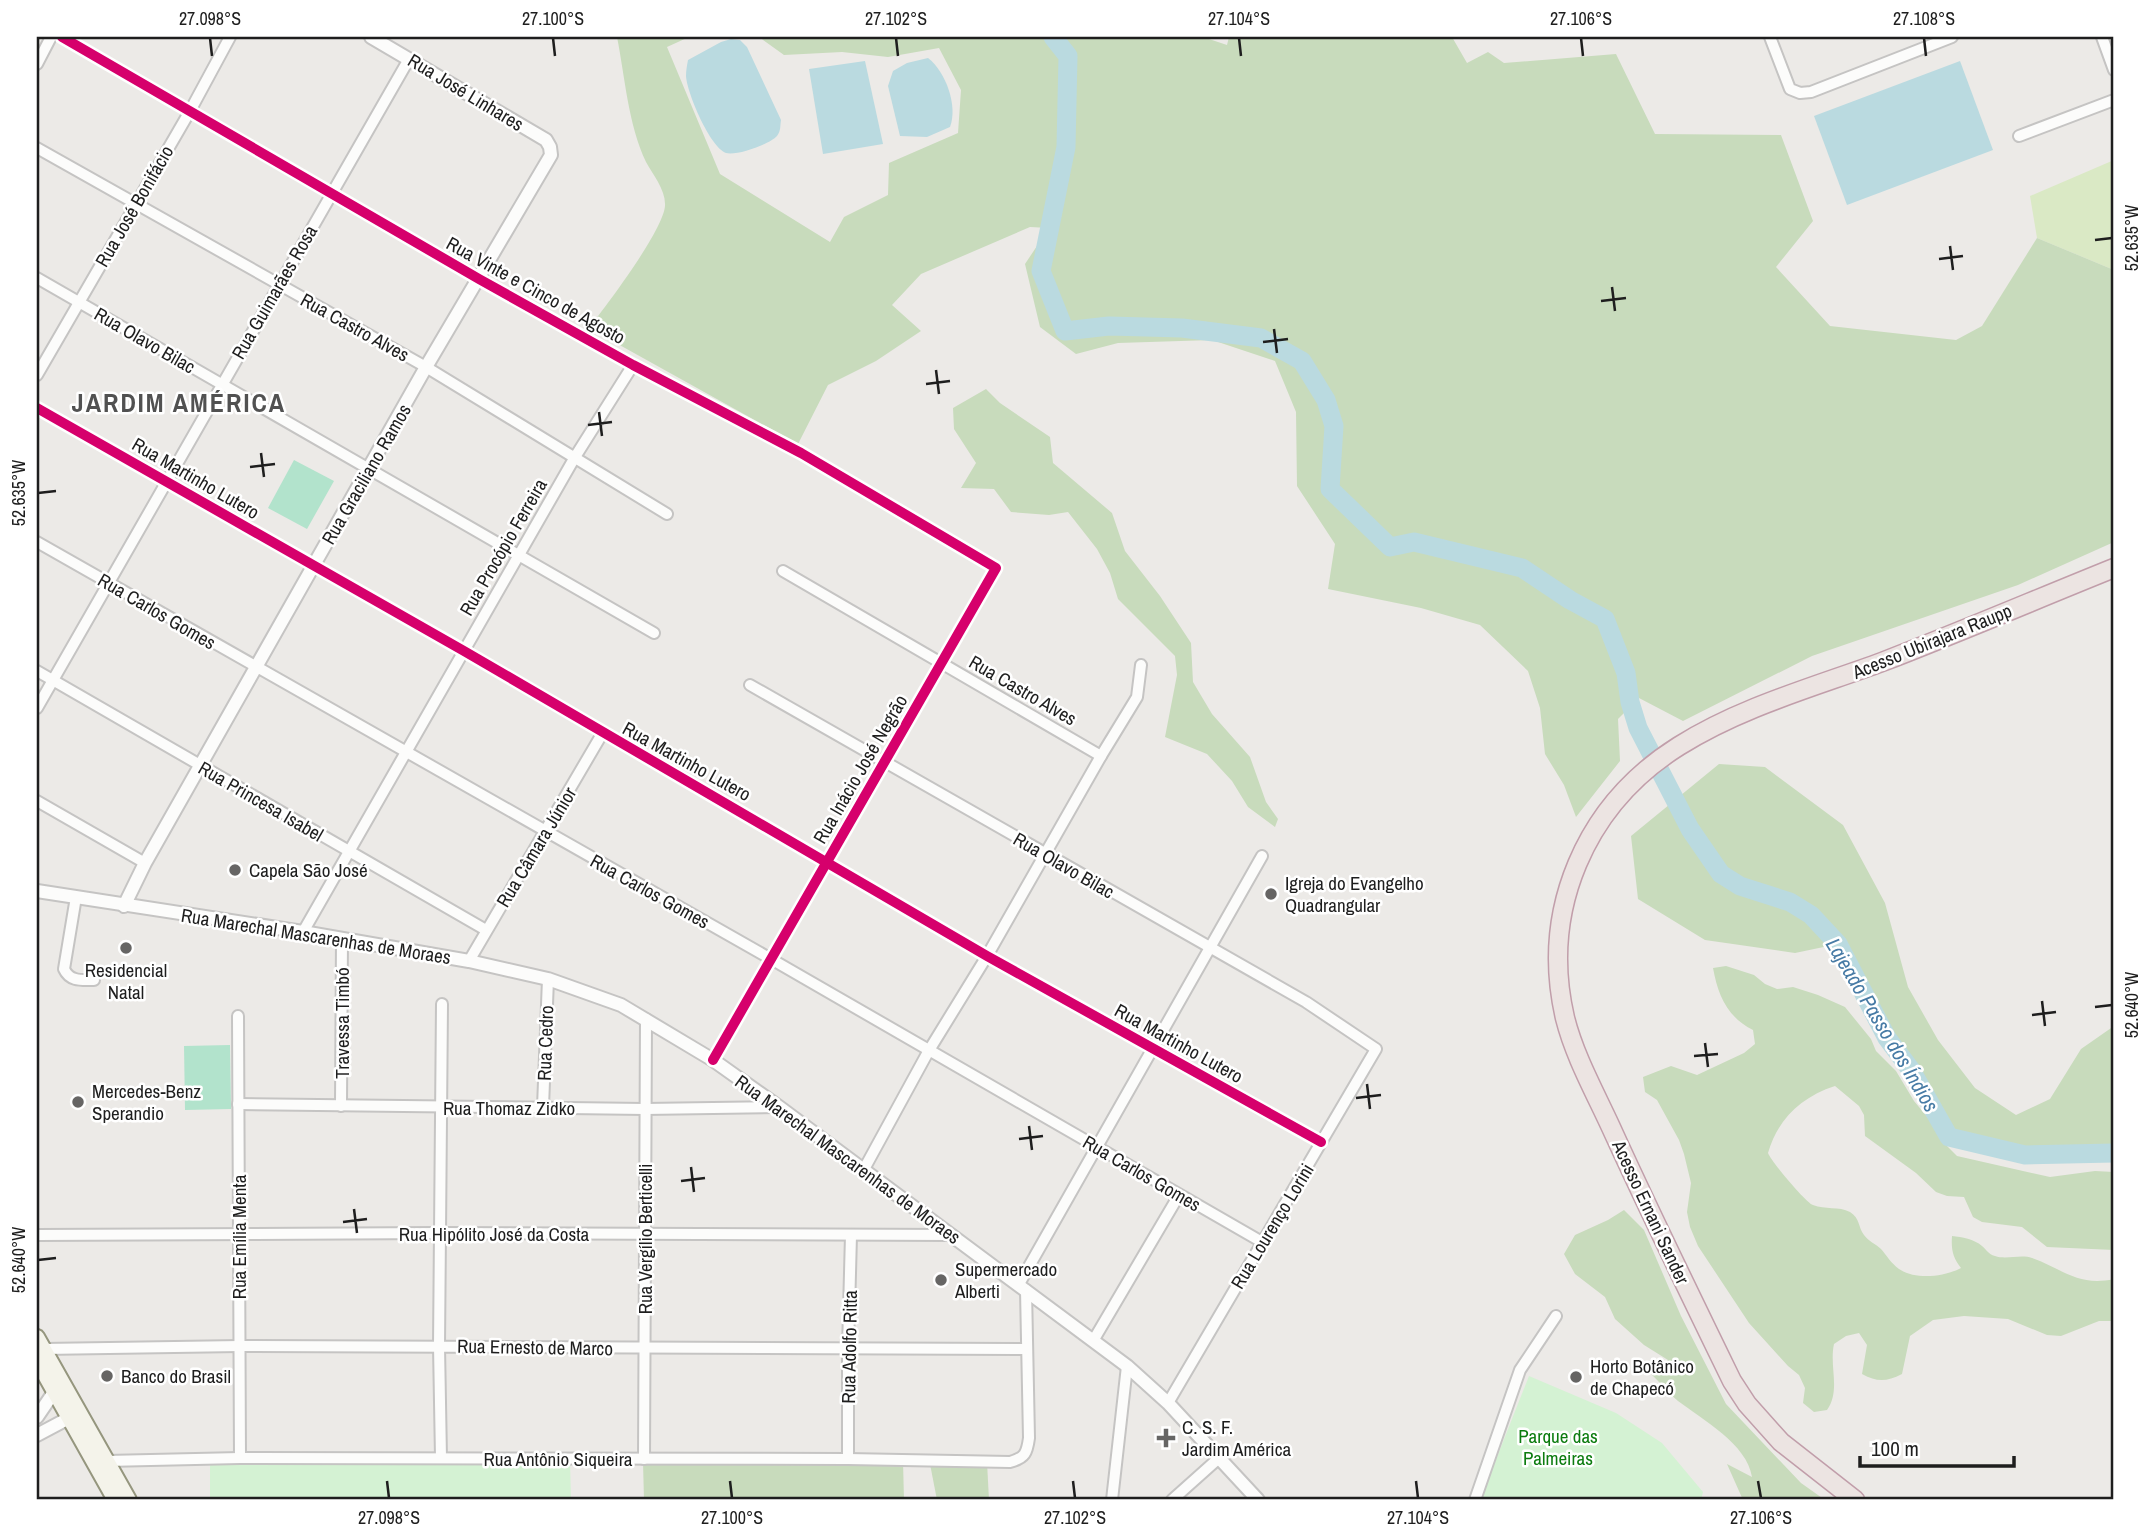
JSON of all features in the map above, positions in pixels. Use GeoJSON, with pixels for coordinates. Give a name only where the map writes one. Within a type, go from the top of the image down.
{"type":"FeatureCollection","features":[{"type":"Feature","properties":{"kind":"highway","name":"Acesso Ubirajara Raupp"},"geometry":{"type":"LineString","coordinates":[[1572,873],[1605,815],[1642,773],[1681,744],[1748,711],[1934,642],[2114,568]]}},
{"type":"Feature","properties":{"kind":"highway","name":"Acesso Ernani Sander"},"geometry":{"type":"LineString","coordinates":[[1572,873],[1558,931],[1558,968],[1566,1023],[1582,1064],[1653,1220],[1732,1381],[1747,1404],[1781,1442],[1855,1500]]}},
{"type":"Feature","properties":{"kind":"main road"},"geometry":{"type":"LineString","coordinates":[[39,1349],[54,1392],[114,1500]]}},
{"type":"Feature","properties":{"kind":"main road"},"geometry":{"type":"LineString","coordinates":[[39,1349],[129,1500]]}},
{"type":"Feature","properties":{"kind":"street"},"geometry":{"type":"LineString","coordinates":[[37,64],[51,37]]}},
{"type":"Feature","properties":{"kind":"street","name":"Rua Vinte e Cinco de Agosto"},"geometry":{"type":"LineString","coordinates":[[62,37],[479,279],[633,365],[801,453],[996,568]]}},
{"type":"Feature","properties":{"kind":"street","name":"Rua José Bonifácio"},"geometry":{"type":"LineString","coordinates":[[37,375],[230,37]]}},
{"type":"Feature","properties":{"kind":"street","name":"Rua José Linhares"},"geometry":{"type":"LineString","coordinates":[[371,37],[546,140],[551,155]]}},
{"type":"Feature","properties":{"kind":"street"},"geometry":{"type":"LineString","coordinates":[[1770,37],[1790,89],[1800,93],[1811,92],[1952,37]]}},
{"type":"Feature","properties":{"kind":"street"},"geometry":{"type":"LineString","coordinates":[[2102,37],[2114,70]]}},
{"type":"Feature","properties":{"kind":"street","name":"Rua Guimarães Rosa"},"geometry":{"type":"LineString","coordinates":[[37,708],[409,59]]}},
{"type":"Feature","properties":{"kind":"street"},"geometry":{"type":"LineString","coordinates":[[2019,135],[2114,100]]}},
{"type":"Feature","properties":{"kind":"street","name":"Rua Castro Alves"},"geometry":{"type":"LineString","coordinates":[[37,148],[426,367],[667,514]]}},
{"type":"Feature","properties":{"kind":"street","name":"Rua Graciliano Ramos"},"geometry":{"type":"LineString","coordinates":[[124,906],[145,863],[426,367],[551,155]]}},
{"type":"Feature","properties":{"kind":"street","name":"Rua Olavo Bilac"},"geometry":{"type":"LineString","coordinates":[[37,278],[654,633]]}},
{"type":"Feature","properties":{"kind":"street","name":"Rua Procópio Ferreira"},"geometry":{"type":"LineString","coordinates":[[303,932],[575,457],[633,365]]}},
{"type":"Feature","properties":{"kind":"street","name":"Rua Martinho Lutero"},"geometry":{"type":"LineString","coordinates":[[37,408],[464,651],[602,734],[988,956],[1321,1142]]}},
{"type":"Feature","properties":{"kind":"street","name":"Rua Carlos Gomes"},"geometry":{"type":"LineString","coordinates":[[37,542],[771,959],[928,1052],[1262,1242]]}},
{"type":"Feature","properties":{"kind":"street","name":"Rua Inácio José Negrão"},"geometry":{"type":"LineString","coordinates":[[713,1060],[996,568]]}},
{"type":"Feature","properties":{"kind":"street","name":"Rua Castro Alves"},"geometry":{"type":"LineString","coordinates":[[783,570],[1101,756]]}},
{"type":"Feature","properties":{"kind":"street"},"geometry":{"type":"LineString","coordinates":[[863,1171],[928,1052],[988,956],[1137,697],[1141,665]]}},
{"type":"Feature","properties":{"kind":"street","name":"Rua Princesa Isabel"},"geometry":{"type":"LineString","coordinates":[[37,671],[486,930]]}},
{"type":"Feature","properties":{"kind":"street","name":"Rua Olavo Bilac"},"geometry":{"type":"LineString","coordinates":[[750,685],[1044,855],[1310,1004],[1376,1049]]}},
{"type":"Feature","properties":{"kind":"street","name":"Rua Câmara Júnior"},"geometry":{"type":"LineString","coordinates":[[469,961],[602,734]]}},
{"type":"Feature","properties":{"kind":"street"},"geometry":{"type":"LineString","coordinates":[[37,802],[145,863]]}},
{"type":"Feature","properties":{"kind":"street"},"geometry":{"type":"LineString","coordinates":[[1026,1349],[1022,1287],[1152,1048],[1262,856]]}},
{"type":"Feature","properties":{"kind":"street","name":"Rua Marechal Mascarenhas de Moraes"},"geometry":{"type":"LineString","coordinates":[[37,891],[469,961],[548,979],[621,1005],[713,1060],[779,1107],[1127,1366],[1168,1403],[1258,1500]]}},
{"type":"Feature","properties":{"kind":"street"},"geometry":{"type":"LineString","coordinates":[[76,897],[64,970],[74,979],[94,980]]}},
{"type":"Feature","properties":{"kind":"street","name":"Travessa Timbó"},"geometry":{"type":"LineString","coordinates":[[341,1106],[342,939]]}},
{"type":"Feature","properties":{"kind":"street","name":"Rua Cedro"},"geometry":{"type":"LineString","coordinates":[[543,1107],[548,979]]}},
{"type":"Feature","properties":{"kind":"street"},"geometry":{"type":"LineString","coordinates":[[441,1458],[439,1346],[442,1004]]}},
{"type":"Feature","properties":{"kind":"street","name":"Rua Emília Menta"},"geometry":{"type":"LineString","coordinates":[[238,1016],[240,1458]]}},
{"type":"Feature","properties":{"kind":"street","name":"Rua Vergílio Berticelli"},"geometry":{"type":"LineString","coordinates":[[645,1459],[646,1019]]}},
{"type":"Feature","properties":{"kind":"street","name":"Rua Lourenço Lorini"},"geometry":{"type":"LineString","coordinates":[[1168,1403],[1376,1049]]}},
{"type":"Feature","properties":{"kind":"street","name":"Rua Thomaz Zidko"},"geometry":{"type":"LineString","coordinates":[[238,1104],[646,1109],[779,1107]]}},
{"type":"Feature","properties":{"kind":"street"},"geometry":{"type":"LineString","coordinates":[[1093,1341],[1179,1195]]}},
{"type":"Feature","properties":{"kind":"street","name":"Rua Hipólito José da Costa"},"geometry":{"type":"LineString","coordinates":[[37,1235],[952,1235]]}},
{"type":"Feature","properties":{"kind":"street","name":"Rua Adolfo Ritta"},"geometry":{"type":"LineString","coordinates":[[848,1459],[851,1236]]}},
{"type":"Feature","properties":{"kind":"street"},"geometry":{"type":"LineString","coordinates":[[1475,1500],[1520,1370],[1556,1317]]}},
{"type":"Feature","properties":{"kind":"street","name":"Rua Ernesto de Marco"},"geometry":{"type":"LineString","coordinates":[[39,1349],[240,1346],[1026,1349]]}},
{"type":"Feature","properties":{"kind":"street","name":"Rua Antônio Siqueira"},"geometry":{"type":"LineString","coordinates":[[106,1461],[441,1458],[1010,1462],[1022,1459],[1027,1452],[1026,1349]]}},
{"type":"Feature","properties":{"kind":"street"},"geometry":{"type":"LineString","coordinates":[[1112,1500],[1127,1366]]}},
{"type":"Feature","properties":{"kind":"street"},"geometry":{"type":"LineString","coordinates":[[37,1417],[54,1392]]}},
{"type":"Feature","properties":{"kind":"street"},"geometry":{"type":"LineString","coordinates":[[37,1435],[69,1418]]}},
{"type":"Feature","properties":{"kind":"street"},"geometry":{"type":"LineString","coordinates":[[1172,1500],[1219,1458]]}},
{"type":"Feature","properties":{"kind":"green space"},"geometry":{"type":"Polygon","coordinates":[[[617,37],[689,37],[667,47],[720,174],[830,242],[844,217],[888,195],[889,163],[958,133],[961,90],[939,48],[888,57],[842,52],[784,55],[759,37],[1203,37],[1227,45],[1229,37],[1452,37],[1467,63],[1488,52],[1504,63],[1616,54],[1655,134],[1781,135],[1813,221],[1776,267],[1830,326],[1956,340],[1982,326],[2037,238],[2114,270],[2114,542],[2018,585],[1812,656],[1683,721],[1639,698],[1618,719],[1620,761],[1576,817],[1564,785],[1545,754],[1540,708],[1528,671],[1480,625],[1421,608],[1328,589],[1335,544],[1297,486],[1296,412],[1275,361],[1212,340],[1118,343],[1076,354],[1040,327],[1025,264],[1049,228],[1030,227],[921,274],[892,305],[921,331],[876,361],[828,385],[798,444],[589,328],[645,250],[662,218],[665,206],[661,188],[646,162],[635,132],[617,37]]]}},
{"type":"Feature","properties":{"kind":"green space"},"geometry":{"type":"Polygon","coordinates":[[[2114,160],[2114,270],[2037,238],[2030,196],[2114,160]]]}},
{"type":"Feature","properties":{"kind":"green space"},"geometry":{"type":"Polygon","coordinates":[[[986,389],[1000,403],[1050,437],[1053,463],[1112,513],[1125,551],[1160,596],[1191,643],[1193,682],[1212,714],[1250,757],[1266,802],[1278,819],[1275,827],[1248,807],[1232,781],[1207,754],[1165,737],[1177,675],[1175,656],[1118,599],[1110,573],[1097,549],[1068,512],[1049,515],[1011,512],[994,489],[961,488],[976,463],[954,429],[953,408],[986,389]]]}},
{"type":"Feature","properties":{"kind":"green space"},"geometry":{"type":"Polygon","coordinates":[[[294,460],[334,481],[307,529],[268,508],[294,460]]]}},
{"type":"Feature","properties":{"kind":"green space"},"geometry":{"type":"Polygon","coordinates":[[[1719,764],[1765,767],[1843,825],[1885,903],[1908,987],[1938,1040],[1975,1088],[2016,1115],[2050,1099],[2081,1049],[2114,1026],[2114,1153],[2025,1155],[1949,1137],[1911,1070],[1887,1038],[1838,944],[1795,953],[1705,940],[1638,899],[1631,836],[1719,764]]]}},
{"type":"Feature","properties":{"kind":"green space"},"geometry":{"type":"Polygon","coordinates":[[[1726,966],[1754,975],[1777,989],[1793,987],[1845,1007],[1871,1039],[1876,1051],[1896,1071],[1914,1101],[1934,1125],[1940,1139],[1957,1156],[2050,1177],[2095,1171],[2114,1172],[2114,1250],[2047,1247],[2022,1227],[1982,1222],[1973,1217],[1964,1197],[1936,1192],[1916,1173],[1865,1136],[1864,1115],[1859,1106],[1835,1086],[1812,1096],[1792,1111],[1778,1130],[1768,1153],[1809,1203],[1850,1212],[1856,1217],[1866,1237],[1881,1249],[1891,1262],[1913,1275],[1946,1274],[1961,1268],[1953,1254],[1952,1236],[1975,1242],[1995,1256],[2032,1258],[2080,1279],[2114,1279],[2114,1321],[2099,1321],[2061,1336],[2047,1335],[2008,1319],[1964,1316],[1933,1320],[1910,1336],[1902,1374],[1882,1380],[1862,1374],[1867,1345],[1859,1333],[1846,1336],[1834,1344],[1834,1386],[1827,1410],[1814,1412],[1803,1403],[1805,1388],[1799,1375],[1749,1323],[1698,1246],[1687,1212],[1691,1183],[1684,1154],[1657,1100],[1645,1092],[1643,1077],[1671,1066],[1697,1075],[1744,1053],[1755,1044],[1753,1030],[1730,1012],[1718,987],[1713,968],[1726,966]]]}},
{"type":"Feature","properties":{"kind":"green space"},"geometry":{"type":"Polygon","coordinates":[[[230,1045],[231,1109],[185,1110],[184,1046],[230,1045]]]}},
{"type":"Feature","properties":{"kind":"green space"},"geometry":{"type":"Polygon","coordinates":[[[1624,1210],[1644,1230],[1681,1316],[1726,1404],[1801,1483],[1825,1500],[1743,1500],[1727,1464],[1752,1477],[1742,1454],[1733,1443],[1674,1398],[1651,1374],[1668,1360],[1644,1345],[1615,1319],[1605,1297],[1575,1274],[1564,1254],[1575,1235],[1624,1210]]]}},
{"type":"Feature","properties":{"kind":"green space","name":"Parque das Palmeiras"},"geometry":{"type":"Polygon","coordinates":[[[1529,1376],[1616,1413],[1662,1443],[1703,1492],[1701,1500],[1480,1500],[1529,1376]]]}},
{"type":"Feature","properties":{"kind":"green space"},"geometry":{"type":"Polygon","coordinates":[[[570,1460],[571,1500],[210,1500],[210,1461],[570,1460]]]}},
{"type":"Feature","properties":{"kind":"green space"},"geometry":{"type":"Polygon","coordinates":[[[903,1461],[904,1500],[644,1500],[643,1462],[903,1461]]]}},
{"type":"Feature","properties":{"kind":"green space"},"geometry":{"type":"Polygon","coordinates":[[[987,1462],[989,1500],[937,1500],[930,1464],[987,1462]]]}},
{"type":"Feature","properties":{"kind":"water"},"geometry":{"type":"Polygon","coordinates":[[[731,39],[740,40],[747,47],[781,120],[777,136],[753,149],[738,153],[726,153],[713,141],[695,106],[686,76],[688,60],[731,39]]]}},
{"type":"Feature","properties":{"kind":"water"},"geometry":{"type":"Polygon","coordinates":[[[928,58],[940,72],[949,90],[952,109],[950,127],[927,137],[900,136],[888,86],[893,71],[907,63],[928,58]]]}},
{"type":"Feature","properties":{"kind":"water"},"geometry":{"type":"Polygon","coordinates":[[[865,61],[883,144],[823,154],[809,69],[865,61]]]}},
{"type":"Feature","properties":{"kind":"water"},"geometry":{"type":"Polygon","coordinates":[[[1960,61],[1993,150],[1847,205],[1814,116],[1960,61]]]}},
{"type":"Feature","properties":{"kind":"waterway","name":"Lajeado Passo dos Índios"},"geometry":{"type":"LineString","coordinates":[[1053,37],[1068,56],[1066,147],[1041,271],[1065,331],[1109,326],[1182,328],[1261,338],[1302,361],[1326,400],[1334,426],[1330,489],[1390,547],[1414,542],[1522,568],[1570,600],[1605,619],[1626,673],[1630,702],[1638,728],[1690,829],[1721,874],[1740,886],[1790,902],[1811,915],[1838,944],[1887,1038],[1911,1070],[1949,1137],[2025,1155],[2114,1153]]}},
{"type":"Feature","properties":{"kind":"cycle path"},"geometry":{"type":"LineString","coordinates":[[62,37],[479,279],[633,365],[801,453],[996,568],[713,1060]]}},
{"type":"Feature","properties":{"kind":"cycle path"},"geometry":{"type":"LineString","coordinates":[[37,408],[464,651],[987,956],[1321,1142]]}},
{"type":"Feature","properties":{"kind":"place","name":"Capela São José"},"geometry":{"type":"Point","coordinates":[235,870]}},
{"type":"Feature","properties":{"kind":"place","name":"Igreja do Evangelho Quadrangular"},"geometry":{"type":"Point","coordinates":[1271,894]}},
{"type":"Feature","properties":{"kind":"place","name":"Residencial Natal"},"geometry":{"type":"Point","coordinates":[126,948]}},
{"type":"Feature","properties":{"kind":"place","name":"Mercedes-Benz Sperandio"},"geometry":{"type":"Point","coordinates":[78,1102]}},
{"type":"Feature","properties":{"kind":"place","name":"Supermercado Alberti"},"geometry":{"type":"Point","coordinates":[941,1280]}},
{"type":"Feature","properties":{"kind":"place","name":"Banco do Brasil"},"geometry":{"type":"Point","coordinates":[107,1376]}},
{"type":"Feature","properties":{"kind":"place","name":"Horto Botânico de Chapecó"},"geometry":{"type":"Point","coordinates":[1576,1377]}},
{"type":"Feature","properties":{"kind":"place","name":"C. S. F. Jardim América"},"geometry":{"type":"Point","coordinates":[1166,1438]}},
{"type":"Feature","properties":{"kind":"district","name":"JARDIM AMÉRICA"},"geometry":{"type":"Point","coordinates":[179,403]}}]}
